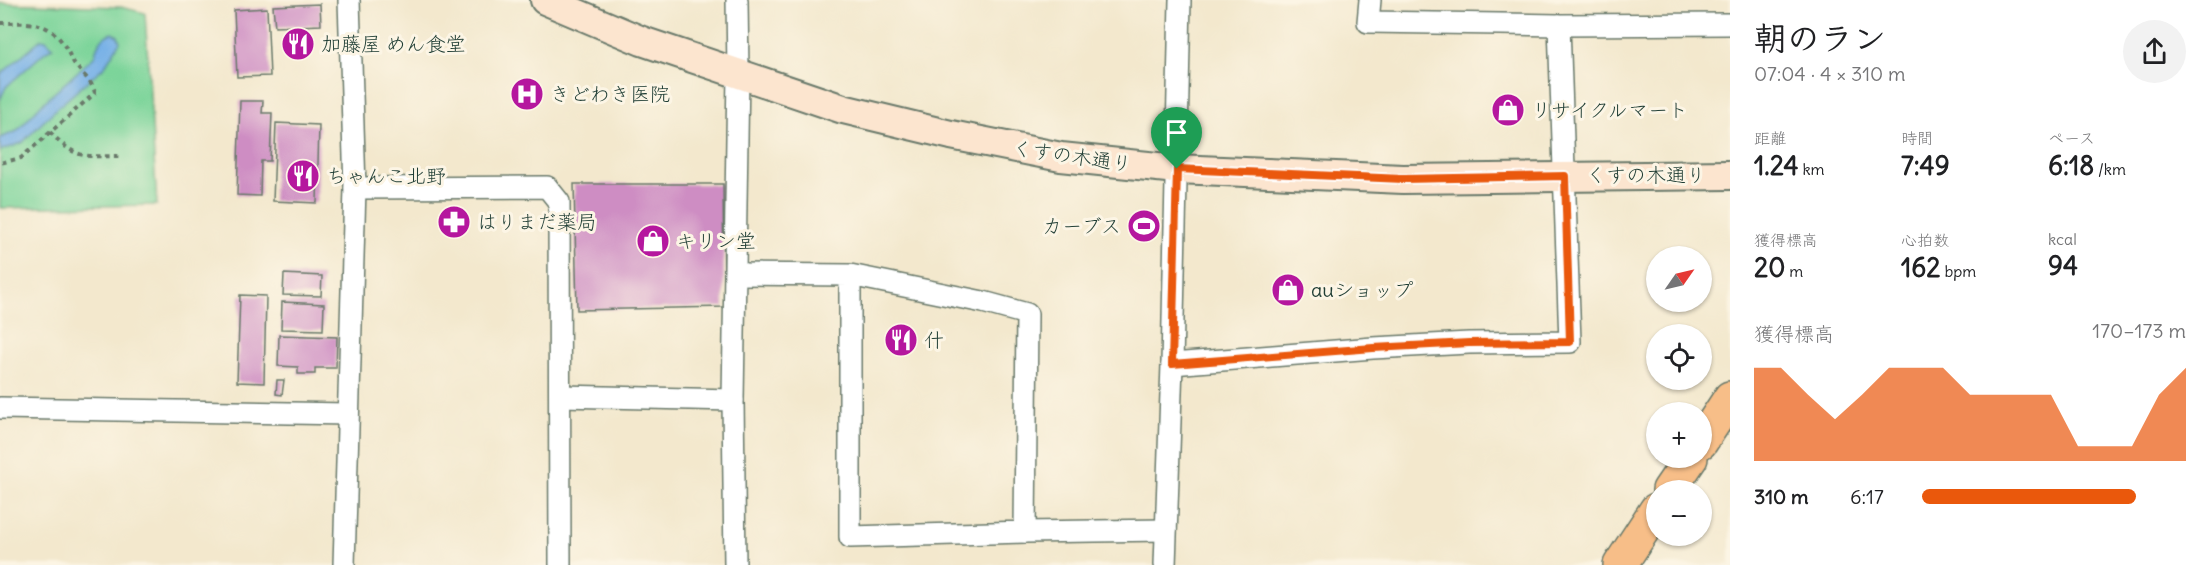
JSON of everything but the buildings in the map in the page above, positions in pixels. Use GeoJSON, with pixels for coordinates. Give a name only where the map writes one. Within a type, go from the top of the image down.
{"type":"FeatureCollection","features":[{"type":"Feature","properties":{"kind":"main road"},"geometry":{"type":"LineString","coordinates":[[1712,425],[1730,398]]}},
{"type":"Feature","properties":{"kind":"main road"},"geometry":{"type":"LineString","coordinates":[[1620,565],[1646,525]]}},
{"type":"Feature","properties":{"kind":"street"},"geometry":{"type":"LineString","coordinates":[[344,565],[355,188],[349,0]]}},
{"type":"Feature","properties":{"kind":"street","name":"くすの木通り"},"geometry":{"type":"LineString","coordinates":[[545,0],[642,41],[843,109],[951,135],[1061,157],[1177,169],[1403,179],[1730,175]]}},
{"type":"Feature","properties":{"kind":"street"},"geometry":{"type":"LineString","coordinates":[[735,565],[733,400],[737,0]]}},
{"type":"Feature","properties":{"kind":"street"},"geometry":{"type":"LineString","coordinates":[[1165,565],[1180,0]]}},
{"type":"Feature","properties":{"kind":"street"},"geometry":{"type":"LineString","coordinates":[[1370,0],[1368,22],[1558,25],[1730,24]]}},
{"type":"Feature","properties":{"kind":"street"},"geometry":{"type":"LineString","coordinates":[[1172,364],[1373,348],[1469,343],[1570,342],[1558,25]]}},
{"type":"Feature","properties":{"kind":"street"},"geometry":{"type":"LineString","coordinates":[[355,188],[547,188],[559,202],[560,565]]}},
{"type":"Feature","properties":{"kind":"street"},"geometry":{"type":"LineString","coordinates":[[735,274],[850,275],[983,302],[1027,314],[1025,532]]}},
{"type":"Feature","properties":{"kind":"street"},"geometry":{"type":"LineString","coordinates":[[850,275],[850,537],[1166,530]]}},
{"type":"Feature","properties":{"kind":"street"},"geometry":{"type":"LineString","coordinates":[[561,396],[733,400]]}},
{"type":"Feature","properties":{"kind":"street"},"geometry":{"type":"LineString","coordinates":[[0,408],[348,414]]}},
{"type":"Feature","properties":{"kind":"path"},"geometry":{"type":"LineString","coordinates":[[0,23],[44,26],[53,31],[63,43],[74,64],[93,86],[95,93],[21,158],[0,163]]}},
{"type":"Feature","properties":{"kind":"path"},"geometry":{"type":"LineString","coordinates":[[50,132],[61,144],[78,156],[123,156]]}},
{"type":"Feature","properties":{"kind":"green space"},"geometry":{"type":"Polygon","coordinates":[[[0,3],[121,7],[145,13],[157,205],[0,208],[0,3]]]}},
{"type":"Feature","properties":{"kind":"water"},"geometry":{"type":"Polygon","coordinates":[[[113,33],[118,36],[120,42],[105,66],[22,143],[0,151],[0,138],[17,131],[42,104],[95,56],[98,45],[113,33]]]}},
{"type":"Feature","properties":{"kind":"water"},"geometry":{"type":"Polygon","coordinates":[[[41,39],[46,40],[53,47],[6,87],[0,100],[0,75],[41,39]]]}},
{"type":"Feature","properties":{"kind":"place","name":"加藤屋 めん食堂"},"geometry":{"type":"Point","coordinates":[298,44]}},
{"type":"Feature","properties":{"kind":"place","name":"きどわき医院"},"geometry":{"type":"Point","coordinates":[527,94]}},
{"type":"Feature","properties":{"kind":"place","name":"リサイクルマート"},"geometry":{"type":"Point","coordinates":[1508,110]}},
{"type":"Feature","properties":{"kind":"place","name":"ちゃんこ北野"},"geometry":{"type":"Point","coordinates":[303,176]}},
{"type":"Feature","properties":{"kind":"place","name":"はりまだ薬局"},"geometry":{"type":"Point","coordinates":[454,222]}},
{"type":"Feature","properties":{"kind":"place","name":"カーブス"},"geometry":{"type":"Point","coordinates":[1144,226]}},
{"type":"Feature","properties":{"kind":"place","name":"キリン堂"},"geometry":{"type":"Point","coordinates":[653,241]}},
{"type":"Feature","properties":{"kind":"place","name":"auショップ"},"geometry":{"type":"Point","coordinates":[1288,290]}},
{"type":"Feature","properties":{"kind":"place","name":"什"},"geometry":{"type":"Point","coordinates":[901,340]}},
{"type":"Feature","properties":{"kind":"route"},"geometry":{"type":"LineString","coordinates":[[1177,169],[1403,179],[1565,176],[1570,342],[1469,343],[1373,348],[1172,364],[1177,169]]}}]}
